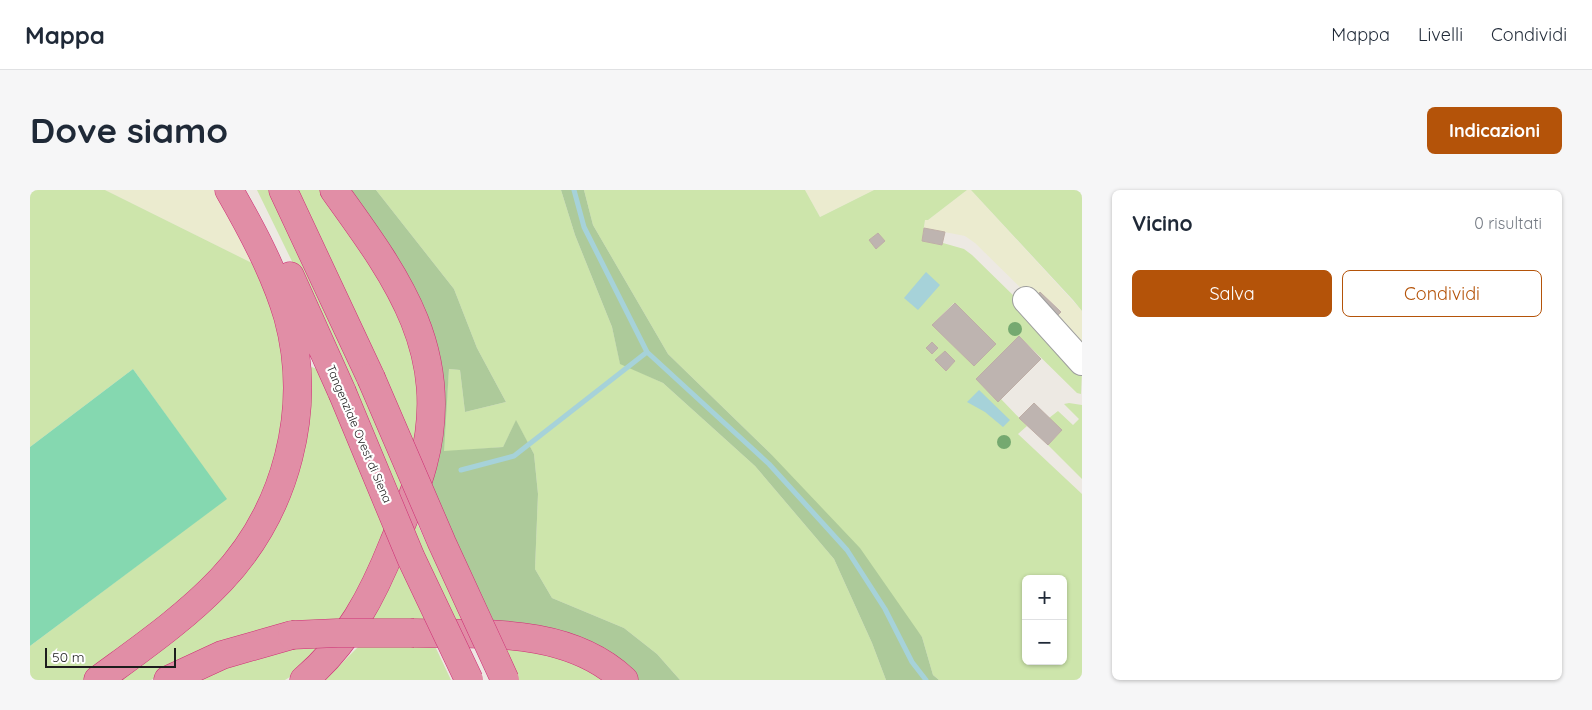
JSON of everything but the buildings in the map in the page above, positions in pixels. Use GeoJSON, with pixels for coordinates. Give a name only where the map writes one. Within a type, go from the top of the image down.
{"type":"FeatureCollection","features":[{"type":"Feature","properties":{"kind":"highway"},"geometry":{"type":"LineString","coordinates":[[98,680],[196,604],[236,563],[266,517],[288,458],[296,425],[298,387],[291,330],[270,272],[246,220],[229,190]]}},
{"type":"Feature","properties":{"kind":"highway","name":"Tangenziale Ovest di Siena"},"geometry":{"type":"LineString","coordinates":[[247,190],[284,262],[342,392],[411,558],[469,680]]}},
{"type":"Feature","properties":{"kind":"highway"},"geometry":{"type":"LineString","coordinates":[[283,190],[371,378],[442,543],[505,680]]}},
{"type":"Feature","properties":{"kind":"highway"},"geometry":{"type":"LineString","coordinates":[[304,680],[340,644],[358,618],[374,587],[419,478],[426,451],[430,414],[429,365],[416,321],[395,278],[334,190]]}},
{"type":"Feature","properties":{"kind":"highway"},"geometry":{"type":"LineString","coordinates":[[168,680],[222,655],[292,635],[414,633],[515,637],[563,645],[592,656],[624,680]]}},
{"type":"Feature","properties":{"kind":"lane"},"geometry":{"type":"LineString","coordinates":[[1026,300],[1082,362]]}},
{"type":"Feature","properties":{"kind":"green space"},"geometry":{"type":"Polygon","coordinates":[[[30,190],[105,190],[252,263],[270,303],[284,365],[285,401],[269,489],[225,562],[111,660],[83,680],[30,680],[30,646],[226,499],[133,369],[30,447],[30,190]]]}},
{"type":"Feature","properties":{"kind":"green space"},"geometry":{"type":"Polygon","coordinates":[[[105,190],[214,190],[252,263],[105,190]]]}},
{"type":"Feature","properties":{"kind":"green space"},"geometry":{"type":"Polygon","coordinates":[[[257,190],[270,190],[384,436],[404,490],[399,505],[309,296],[257,190]]]}},
{"type":"Feature","properties":{"kind":"green space"},"geometry":{"type":"Polygon","coordinates":[[[295,190],[320,190],[361,245],[387,287],[418,363],[417,458],[295,190]]]}},
{"type":"Feature","properties":{"kind":"green space"},"geometry":{"type":"Polygon","coordinates":[[[343,190],[376,190],[454,289],[477,348],[506,402],[465,412],[460,370],[449,369],[444,451],[503,447],[516,420],[534,454],[538,494],[535,569],[552,598],[624,628],[657,654],[680,680],[638,680],[630,672],[491,625],[426,486],[442,387],[343,190]]]}},
{"type":"Feature","properties":{"kind":"green space"},"geometry":{"type":"Polygon","coordinates":[[[376,190],[561,190],[575,235],[612,327],[620,363],[663,383],[755,466],[834,559],[872,643],[886,680],[680,680],[657,654],[624,628],[552,598],[535,569],[538,494],[534,454],[516,421],[503,447],[443,452],[449,369],[460,370],[465,412],[506,402],[477,348],[454,289],[376,190]]]}},
{"type":"Feature","properties":{"kind":"green space"},"geometry":{"type":"Polygon","coordinates":[[[561,190],[584,190],[593,225],[668,354],[769,452],[860,548],[922,637],[933,675],[939,680],[886,680],[872,643],[834,559],[755,466],[663,383],[620,364],[612,327],[575,235],[561,190]]]}},
{"type":"Feature","properties":{"kind":"green space"},"geometry":{"type":"Polygon","coordinates":[[[584,190],[805,190],[820,217],[874,190],[967,190],[928,220],[925,220],[922,241],[942,245],[943,243],[964,249],[972,255],[1023,305],[1082,371],[1081,394],[1077,393],[1019,336],[976,379],[998,402],[1001,399],[1027,426],[1018,434],[1082,494],[1082,680],[939,680],[933,675],[922,637],[769,452],[668,354],[593,225],[584,190]],[[954,303],[932,325],[974,366],[996,344],[954,303]]]}},
{"type":"Feature","properties":{"kind":"green space"},"geometry":{"type":"Polygon","coordinates":[[[805,190],[874,190],[820,217],[805,190]]]}},
{"type":"Feature","properties":{"kind":"green space"},"geometry":{"type":"Polygon","coordinates":[[[967,190],[971,190],[1082,311],[1082,353],[1054,319],[1061,311],[1040,292],[1033,300],[975,243],[965,236],[924,228],[925,220],[928,220],[967,190]]]}},
{"type":"Feature","properties":{"kind":"green space"},"geometry":{"type":"Polygon","coordinates":[[[971,190],[1082,190],[1082,311],[1073,300],[971,190]]]}},
{"type":"Feature","properties":{"kind":"green space"},"geometry":{"type":"Polygon","coordinates":[[[310,368],[319,370],[386,534],[344,623],[164,673],[151,680],[112,680],[236,575],[310,368]]]}},
{"type":"Feature","properties":{"kind":"green space"},"geometry":{"type":"Polygon","coordinates":[[[133,369],[227,499],[30,646],[30,447],[133,369]]]}},
{"type":"Feature","properties":{"kind":"green space"},"geometry":{"type":"Polygon","coordinates":[[[1064,404],[1082,405],[1082,479],[1048,445],[1062,430],[1049,418],[1058,411],[1073,425],[1079,419],[1064,404]]]}},
{"type":"Feature","properties":{"kind":"green space"},"geometry":{"type":"Polygon","coordinates":[[[415,519],[464,623],[452,621],[411,531],[415,519]]]}},
{"type":"Feature","properties":{"kind":"green space"},"geometry":{"type":"Polygon","coordinates":[[[397,561],[428,624],[370,623],[397,561]]]}},
{"type":"Feature","properties":{"kind":"green space"},"geometry":{"type":"Polygon","coordinates":[[[364,641],[433,642],[451,680],[325,680],[364,641]]]}},
{"type":"Feature","properties":{"kind":"green space"},"geometry":{"type":"Polygon","coordinates":[[[329,642],[298,672],[285,680],[187,680],[238,658],[329,642]]]}},
{"type":"Feature","properties":{"kind":"green space"},"geometry":{"type":"Polygon","coordinates":[[[502,646],[558,654],[604,680],[518,680],[502,646]]]}},
{"type":"Feature","properties":{"kind":"water"},"geometry":{"type":"Polygon","coordinates":[[[926,272],[940,285],[918,310],[904,298],[926,272]]]}},
{"type":"Feature","properties":{"kind":"water"},"geometry":{"type":"Polygon","coordinates":[[[979,390],[1010,420],[1003,427],[985,412],[967,402],[979,390]]]}},
{"type":"Feature","properties":{"kind":"waterway"},"geometry":{"type":"LineString","coordinates":[[574,190],[584,227],[647,352],[769,464],[847,550],[885,609],[912,662],[926,680]]}},
{"type":"Feature","properties":{"kind":"waterway"},"geometry":{"type":"LineString","coordinates":[[461,470],[514,456],[647,352]]}}]}
